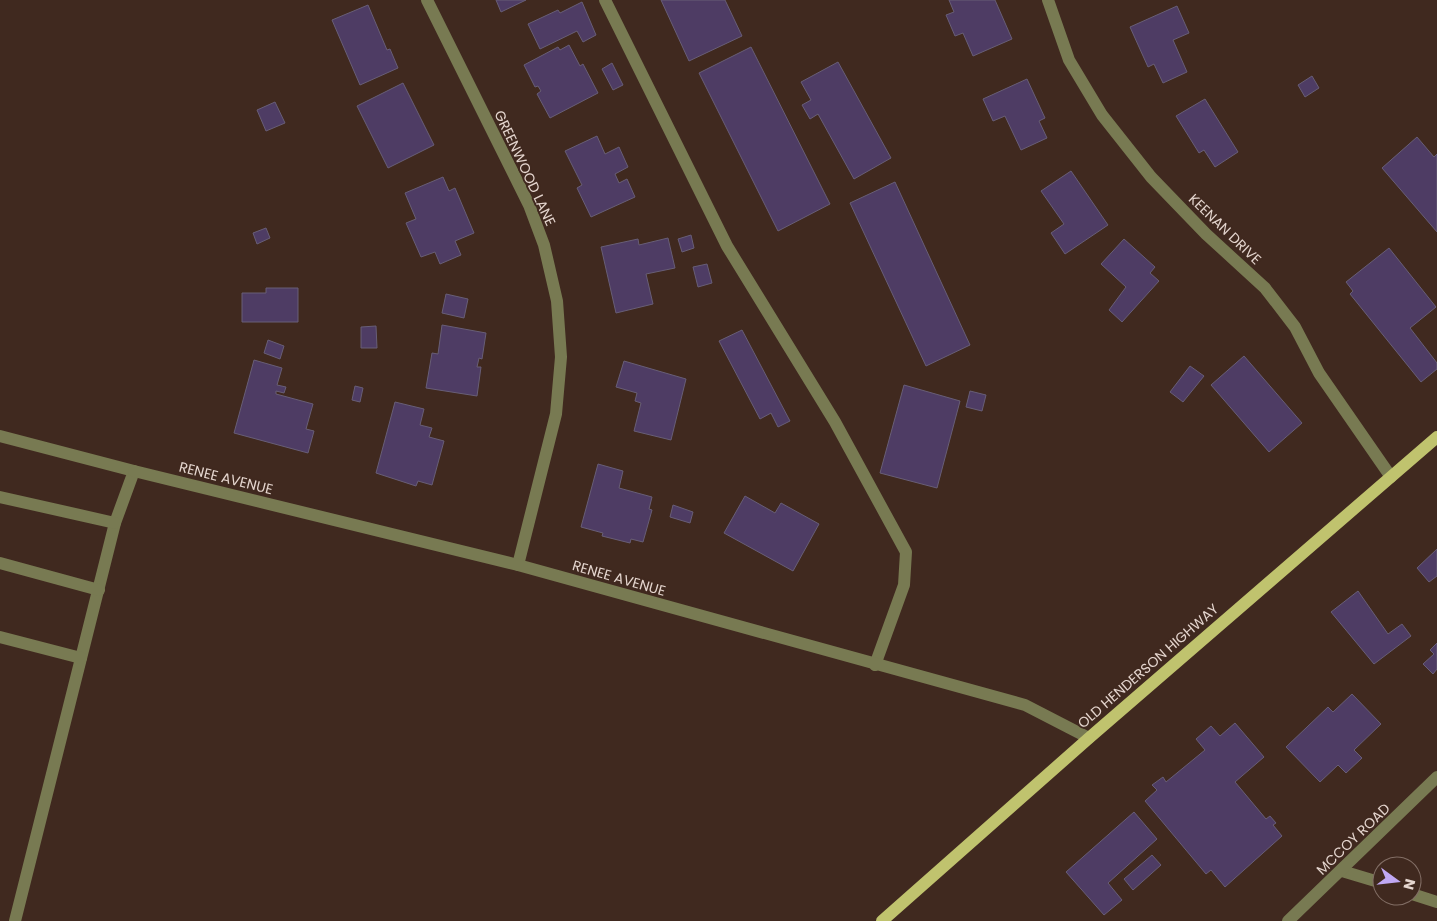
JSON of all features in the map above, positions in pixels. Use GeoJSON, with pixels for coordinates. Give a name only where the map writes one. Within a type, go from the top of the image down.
{"type":"FeatureCollection","features":[{"type":"Feature","properties":{"kind":"main road","name":"OLD HENDERSON HIGHWAY"},"geometry":{"type":"LineString","coordinates":[[882,921],[1089,738],[1437,437]]}},
{"type":"Feature","properties":{"kind":"street","name":"GREENWOOD LANE"},"geometry":{"type":"LineString","coordinates":[[427,0],[529,205],[544,245],[557,301],[561,357],[556,414],[518,565]]}},
{"type":"Feature","properties":{"kind":"street"},"geometry":{"type":"LineString","coordinates":[[605,0],[727,246],[835,422],[906,552],[904,585],[875,665]]}},
{"type":"Feature","properties":{"kind":"street","name":"KEENAN DRIVE"},"geometry":{"type":"LineString","coordinates":[[1048,0],[1069,60],[1102,115],[1151,177],[1206,234],[1265,288],[1295,327],[1319,373],[1390,477]]}},
{"type":"Feature","properties":{"kind":"street","name":"RENEE AVENUE"},"geometry":{"type":"LineString","coordinates":[[0,436],[134,471],[518,565],[1025,705],[1089,738]]}},
{"type":"Feature","properties":{"kind":"street"},"geometry":{"type":"LineString","coordinates":[[15,921],[115,523],[134,471]]}},
{"type":"Feature","properties":{"kind":"street"},"geometry":{"type":"LineString","coordinates":[[0,497],[115,523]]}},
{"type":"Feature","properties":{"kind":"street"},"geometry":{"type":"LineString","coordinates":[[0,563],[99,590]]}},
{"type":"Feature","properties":{"kind":"street"},"geometry":{"type":"LineString","coordinates":[[0,637],[81,658]]}},
{"type":"Feature","properties":{"kind":"street","name":"MCCOY ROAD"},"geometry":{"type":"LineString","coordinates":[[1288,921],[1342,871],[1437,777]]}},
{"type":"Feature","properties":{"kind":"street"},"geometry":{"type":"LineString","coordinates":[[1342,871],[1372,880]]}},
{"type":"Feature","properties":{"kind":"street"},"geometry":{"type":"LineString","coordinates":[[1422,897],[1437,902]]}},
{"type":"Feature","properties":{"kind":"building"},"geometry":{"type":"Polygon","coordinates":[[[496,0],[526,0],[501,12],[496,0]]]}},
{"type":"Feature","properties":{"kind":"building"},"geometry":{"type":"Polygon","coordinates":[[[661,0],[725,0],[742,36],[689,61],[661,0]]]}},
{"type":"Feature","properties":{"kind":"building"},"geometry":{"type":"Polygon","coordinates":[[[949,0],[995,0],[1012,39],[973,56],[963,33],[955,36],[946,15],[954,12],[949,0]]]}},
{"type":"Feature","properties":{"kind":"building"},"geometry":{"type":"Polygon","coordinates":[[[582,2],[596,35],[583,42],[577,31],[540,49],[528,24],[558,10],[560,13],[582,2]]]}},
{"type":"Feature","properties":{"kind":"building"},"geometry":{"type":"Polygon","coordinates":[[[368,5],[387,50],[390,49],[398,68],[360,85],[332,20],[368,5]]]}},
{"type":"Feature","properties":{"kind":"building"},"geometry":{"type":"Polygon","coordinates":[[[1177,6],[1189,33],[1173,40],[1187,72],[1163,83],[1154,64],[1148,67],[1130,27],[1177,6]]]}},
{"type":"Feature","properties":{"kind":"building"},"geometry":{"type":"Polygon","coordinates":[[[569,45],[580,66],[583,64],[598,93],[550,118],[537,94],[541,91],[538,86],[535,87],[524,65],[558,47],[560,50],[569,45]]]}},
{"type":"Feature","properties":{"kind":"building"},"geometry":{"type":"Polygon","coordinates":[[[751,47],[830,204],[778,231],[699,73],[751,47]]]}},
{"type":"Feature","properties":{"kind":"building"},"geometry":{"type":"Polygon","coordinates":[[[838,62],[891,158],[854,179],[818,114],[810,119],[802,105],[811,100],[801,82],[838,62]]]}},
{"type":"Feature","properties":{"kind":"building"},"geometry":{"type":"Polygon","coordinates":[[[612,63],[623,85],[613,90],[602,69],[612,63]]]}},
{"type":"Feature","properties":{"kind":"building"},"geometry":{"type":"Polygon","coordinates":[[[1312,76],[1319,88],[1305,97],[1298,85],[1312,76]]]}},
{"type":"Feature","properties":{"kind":"building"},"geometry":{"type":"Polygon","coordinates":[[[1027,79],[1045,118],[1039,121],[1047,138],[1021,150],[1005,116],[993,121],[983,99],[1027,79]]]}},
{"type":"Feature","properties":{"kind":"building"},"geometry":{"type":"Polygon","coordinates":[[[403,83],[434,145],[388,168],[357,106],[403,83]]]}},
{"type":"Feature","properties":{"kind":"building"},"geometry":{"type":"Polygon","coordinates":[[[1205,99],[1238,152],[1215,167],[1204,150],[1199,153],[1176,116],[1205,99]]]}},
{"type":"Feature","properties":{"kind":"building"},"geometry":{"type":"Polygon","coordinates":[[[275,102],[285,123],[266,131],[257,110],[275,102]]]}},
{"type":"Feature","properties":{"kind":"building"},"geometry":{"type":"Polygon","coordinates":[[[597,136],[605,154],[619,147],[628,167],[615,174],[619,183],[627,179],[635,197],[591,217],[577,188],[582,185],[565,151],[597,136]]]}},
{"type":"Feature","properties":{"kind":"building"},"geometry":{"type":"Polygon","coordinates":[[[1417,137],[1434,157],[1437,154],[1437,232],[1382,168],[1417,137]]]}},
{"type":"Feature","properties":{"kind":"building"},"geometry":{"type":"Polygon","coordinates":[[[1071,171],[1108,225],[1065,254],[1051,233],[1064,224],[1041,191],[1071,171]]]}},
{"type":"Feature","properties":{"kind":"building"},"geometry":{"type":"Polygon","coordinates":[[[443,177],[449,191],[455,188],[474,233],[455,241],[461,255],[440,264],[435,252],[421,257],[406,223],[416,219],[405,193],[443,177]]]}},
{"type":"Feature","properties":{"kind":"building"},"geometry":{"type":"Polygon","coordinates":[[[895,182],[970,345],[926,366],[850,203],[895,182]]]}},
{"type":"Feature","properties":{"kind":"building"},"geometry":{"type":"Polygon","coordinates":[[[266,228],[270,238],[257,244],[253,233],[266,228]]]}},
{"type":"Feature","properties":{"kind":"building"},"geometry":{"type":"Polygon","coordinates":[[[691,235],[694,248],[682,252],[678,239],[691,235]]]}},
{"type":"Feature","properties":{"kind":"building"},"geometry":{"type":"Polygon","coordinates":[[[668,238],[675,268],[646,274],[653,304],[616,313],[601,247],[638,239],[639,245],[668,238]]]}},
{"type":"Feature","properties":{"kind":"building"},"geometry":{"type":"Polygon","coordinates":[[[1124,239],[1155,267],[1150,273],[1159,281],[1122,322],[1109,310],[1126,287],[1101,264],[1124,239]]]}},
{"type":"Feature","properties":{"kind":"building"},"geometry":{"type":"Polygon","coordinates":[[[1389,248],[1436,307],[1410,328],[1437,363],[1437,369],[1421,382],[1350,294],[1353,291],[1346,282],[1389,248]]]}},
{"type":"Feature","properties":{"kind":"building"},"geometry":{"type":"Polygon","coordinates":[[[707,264],[712,283],[698,287],[693,267],[707,264]]]}},
{"type":"Feature","properties":{"kind":"building"},"geometry":{"type":"Polygon","coordinates":[[[266,288],[298,288],[298,322],[242,322],[242,293],[266,293],[266,288]]]}},
{"type":"Feature","properties":{"kind":"building"},"geometry":{"type":"Polygon","coordinates":[[[446,294],[468,299],[464,318],[442,313],[446,294]]]}},
{"type":"Feature","properties":{"kind":"building"},"geometry":{"type":"Polygon","coordinates":[[[442,325],[486,333],[482,359],[479,358],[477,367],[481,367],[477,396],[426,388],[432,353],[438,354],[442,325]]]}},
{"type":"Feature","properties":{"kind":"building"},"geometry":{"type":"Polygon","coordinates":[[[376,326],[377,348],[361,348],[361,327],[376,326]]]}},
{"type":"Feature","properties":{"kind":"building"},"geometry":{"type":"Polygon","coordinates":[[[742,330],[790,421],[778,427],[771,413],[760,419],[719,341],[742,330]]]}},
{"type":"Feature","properties":{"kind":"building"},"geometry":{"type":"Polygon","coordinates":[[[268,340],[284,346],[280,359],[264,353],[268,340]]]}},
{"type":"Feature","properties":{"kind":"building"},"geometry":{"type":"Polygon","coordinates":[[[1244,356],[1302,423],[1269,452],[1211,385],[1244,356]]]}},
{"type":"Feature","properties":{"kind":"building"},"geometry":{"type":"Polygon","coordinates":[[[254,360],[282,368],[277,385],[286,387],[284,393],[276,391],[276,394],[313,404],[306,429],[314,431],[308,453],[234,433],[254,360]]]}},
{"type":"Feature","properties":{"kind":"building"},"geometry":{"type":"Polygon","coordinates":[[[624,361],[686,379],[671,440],[634,431],[641,403],[635,401],[637,393],[616,387],[624,361]]]}},
{"type":"Feature","properties":{"kind":"building"},"geometry":{"type":"Polygon","coordinates":[[[1190,366],[1204,376],[1183,402],[1170,392],[1190,366]]]}},
{"type":"Feature","properties":{"kind":"building"},"geometry":{"type":"Polygon","coordinates":[[[904,385],[960,401],[937,488],[880,473],[904,385]]]}},
{"type":"Feature","properties":{"kind":"building"},"geometry":{"type":"Polygon","coordinates":[[[355,386],[363,388],[360,402],[352,400],[355,386]]]}},
{"type":"Feature","properties":{"kind":"building"},"geometry":{"type":"Polygon","coordinates":[[[970,391],[986,395],[982,411],[966,407],[970,391]]]}},
{"type":"Feature","properties":{"kind":"building"},"geometry":{"type":"Polygon","coordinates":[[[395,402],[424,409],[420,425],[432,428],[429,437],[444,441],[432,485],[418,481],[416,486],[376,473],[395,402]]]}},
{"type":"Feature","properties":{"kind":"building"},"geometry":{"type":"Polygon","coordinates":[[[598,464],[623,471],[619,488],[652,497],[649,509],[652,510],[643,542],[631,539],[630,543],[602,536],[603,533],[581,527],[598,464]]]}},
{"type":"Feature","properties":{"kind":"building"},"geometry":{"type":"Polygon","coordinates":[[[745,496],[775,513],[781,503],[819,524],[793,571],[724,533],[745,496]]]}},
{"type":"Feature","properties":{"kind":"building"},"geometry":{"type":"Polygon","coordinates":[[[673,505],[693,512],[690,523],[670,517],[673,505]]]}},
{"type":"Feature","properties":{"kind":"building"},"geometry":{"type":"Polygon","coordinates":[[[1437,549],[1437,576],[1429,582],[1417,568],[1437,549]]]}},
{"type":"Feature","properties":{"kind":"building"},"geometry":{"type":"Polygon","coordinates":[[[1358,591],[1388,634],[1402,624],[1411,636],[1374,664],[1331,612],[1358,591]]]}},
{"type":"Feature","properties":{"kind":"building"},"geometry":{"type":"Polygon","coordinates":[[[1437,643],[1437,669],[1433,674],[1423,664],[1434,654],[1430,650],[1437,643]]]}},
{"type":"Feature","properties":{"kind":"building"},"geometry":{"type":"Polygon","coordinates":[[[1352,694],[1381,724],[1354,750],[1362,758],[1346,773],[1338,765],[1320,782],[1286,747],[1328,707],[1333,712],[1352,694]]]}},
{"type":"Feature","properties":{"kind":"building"},"geometry":{"type":"Polygon","coordinates":[[[1235,723],[1264,757],[1235,782],[1266,819],[1270,816],[1276,823],[1273,825],[1282,836],[1225,887],[1211,870],[1206,874],[1145,801],[1157,790],[1152,785],[1163,777],[1166,782],[1205,750],[1196,739],[1211,726],[1220,736],[1235,723]]]}},
{"type":"Feature","properties":{"kind":"building"},"geometry":{"type":"Polygon","coordinates":[[[1134,812],[1157,839],[1108,883],[1122,900],[1104,915],[1066,872],[1134,812]]]}},
{"type":"Feature","properties":{"kind":"building"},"geometry":{"type":"Polygon","coordinates":[[[1152,855],[1161,865],[1133,890],[1124,879],[1152,855]]]}}]}
